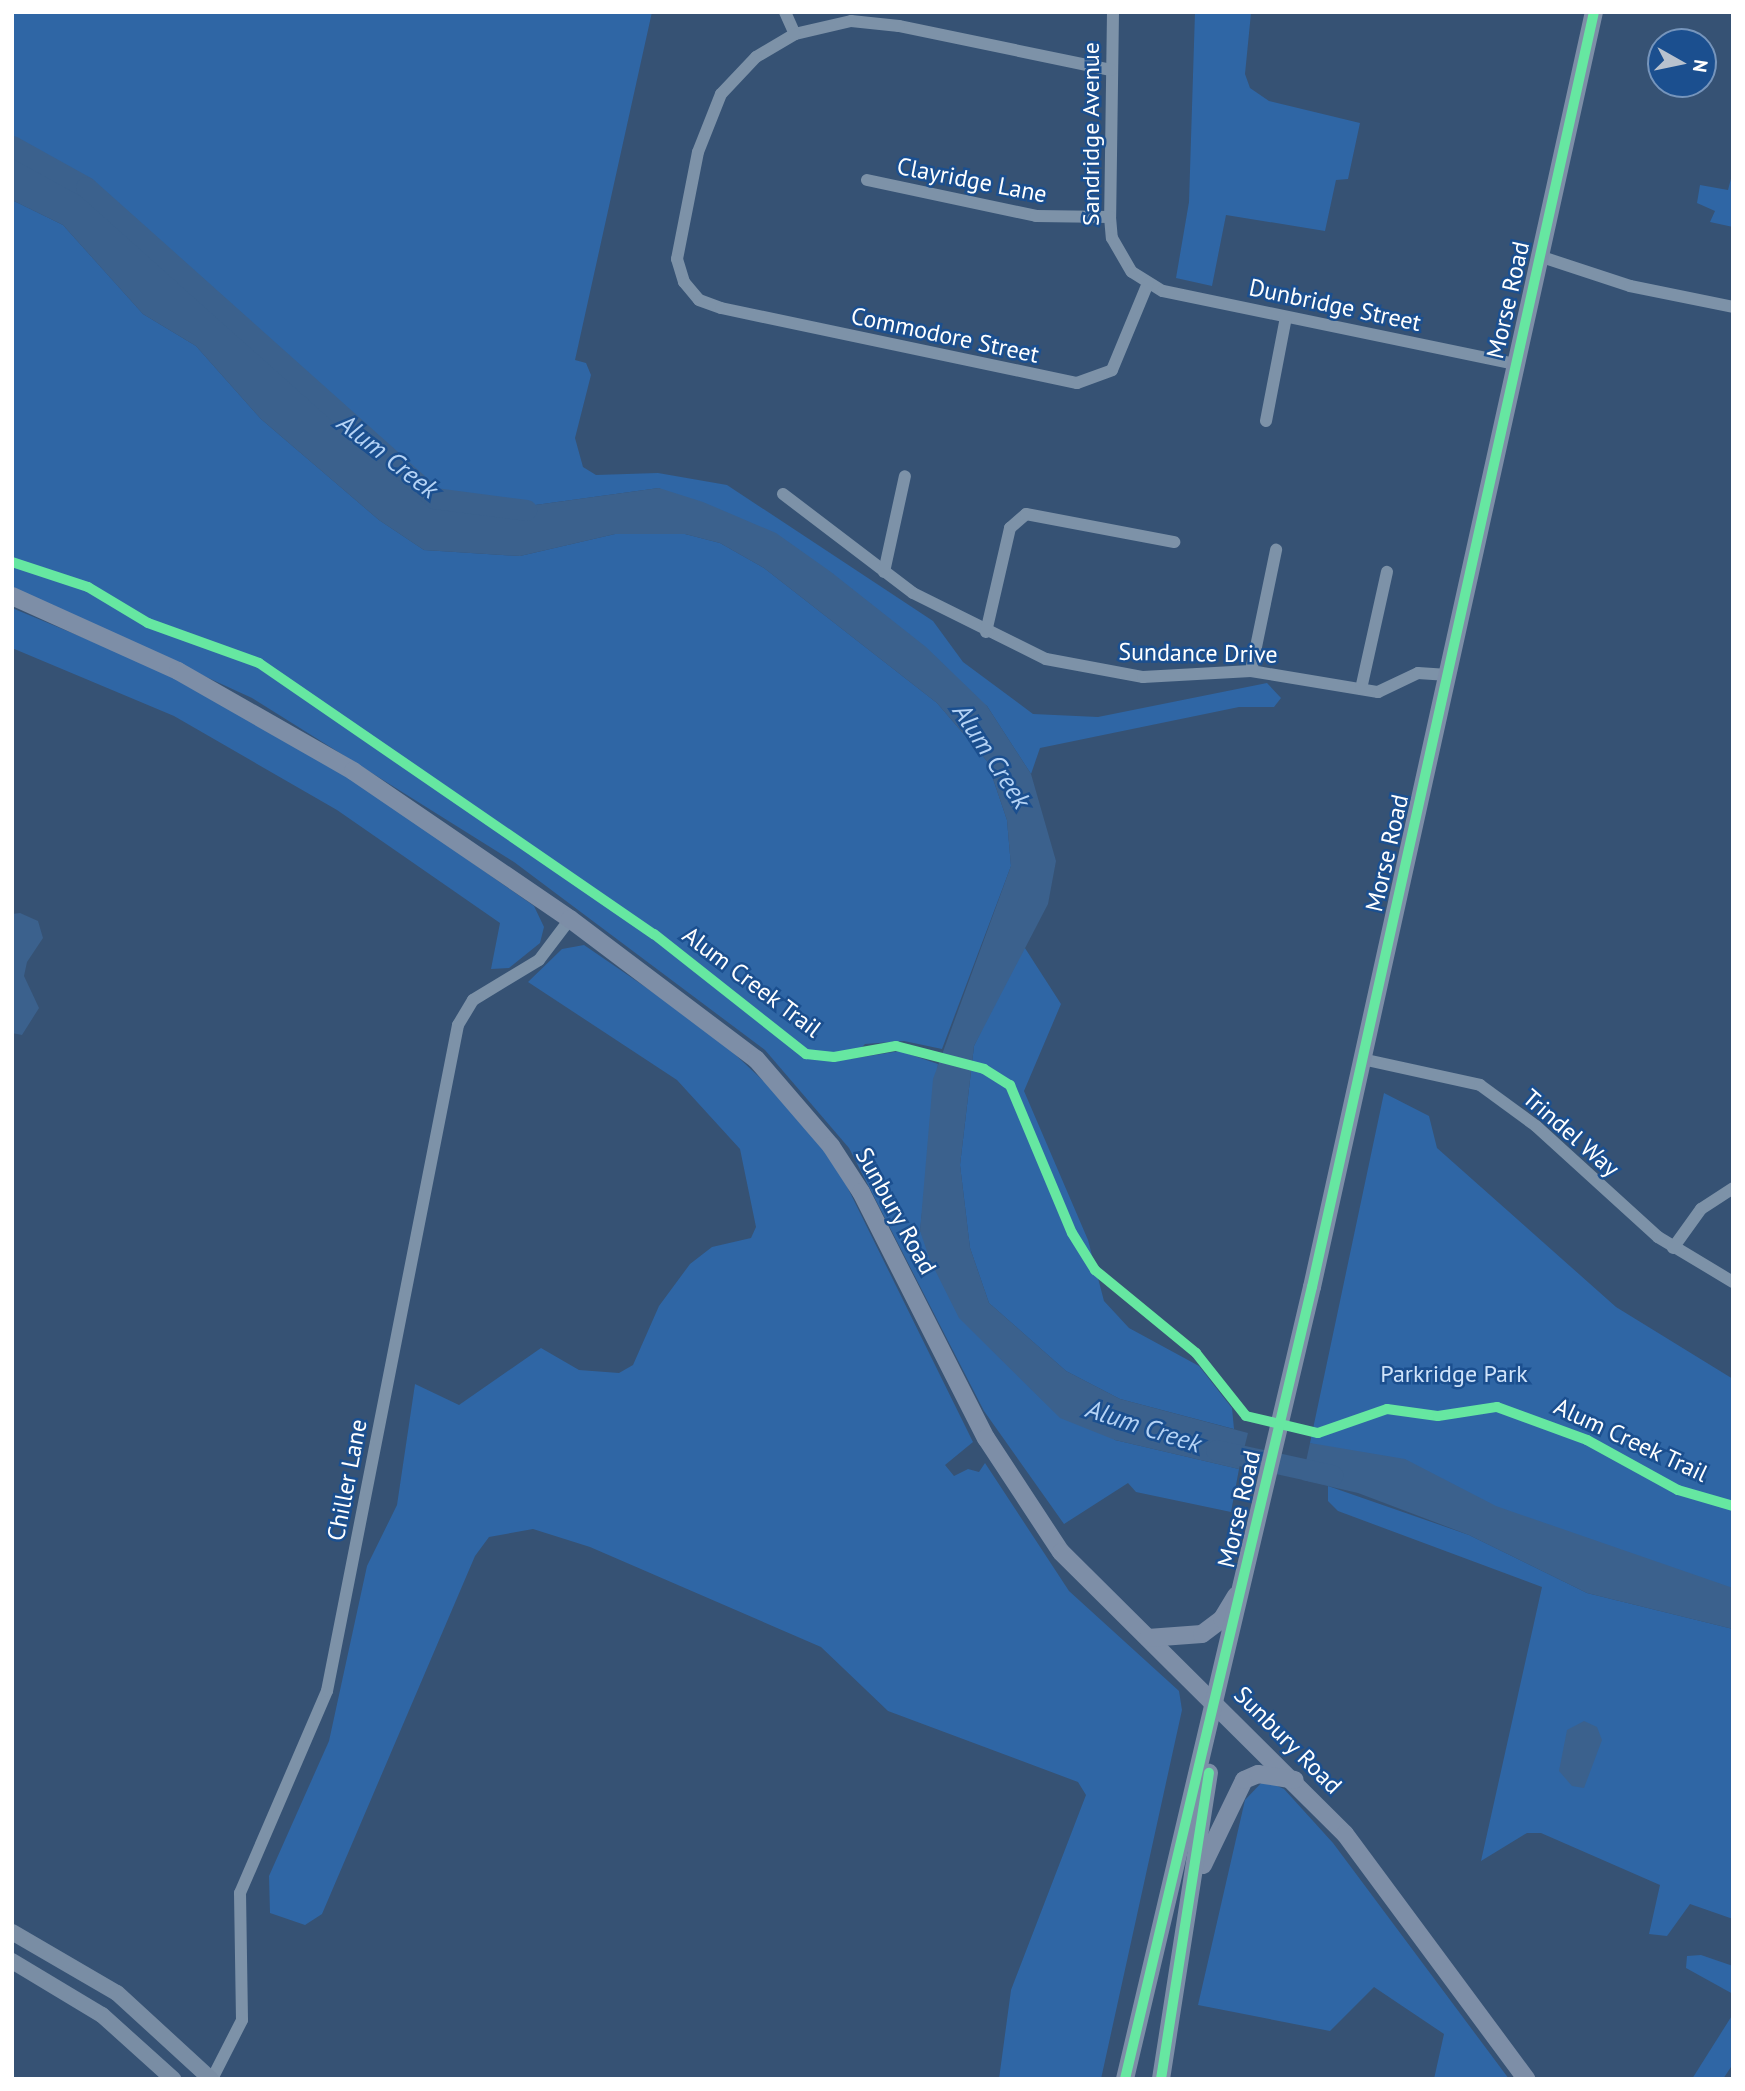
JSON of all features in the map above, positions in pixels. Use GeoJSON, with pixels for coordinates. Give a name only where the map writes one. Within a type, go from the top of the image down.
{"type":"FeatureCollection","features":[{"type":"Feature","properties":{"kind":"main road","name":"Morse Road"},"geometry":{"type":"LineString","coordinates":[[1125,2079],[1259,1518],[1594,12]]}},
{"type":"Feature","properties":{"kind":"main road","name":"Sunbury Road"},"geometry":{"type":"LineString","coordinates":[[12,596],[252,710],[570,919],[756,1059],[831,1146],[993,1449],[1061,1552],[1295,1780],[1378,1877],[1525,2079]]}},
{"type":"Feature","properties":{"kind":"main road"},"geometry":{"type":"LineString","coordinates":[[1148,1638],[1202,1634],[1223,1619],[1244,1581]]}},
{"type":"Feature","properties":{"kind":"main road","name":"Morse Road"},"geometry":{"type":"LineString","coordinates":[[1161,2079],[1197,1878],[1216,1703]]}},
{"type":"Feature","properties":{"kind":"main road"},"geometry":{"type":"LineString","coordinates":[[1197,1878],[1244,1780],[1258,1774],[1295,1780]]}},
{"type":"Feature","properties":{"kind":"main road"},"geometry":{"type":"LineString","coordinates":[[12,1931],[117,1993],[211,2079]]}},
{"type":"Feature","properties":{"kind":"main road"},"geometry":{"type":"LineString","coordinates":[[12,1961],[102,2015],[173,2079]]}},
{"type":"Feature","properties":{"kind":"street"},"geometry":{"type":"LineString","coordinates":[[785,12],[795,34],[851,22],[899,26],[1111,71]]}},
{"type":"Feature","properties":{"kind":"street","name":"Sandridge Avenue"},"geometry":{"type":"LineString","coordinates":[[1113,12],[1110,217],[1120,256],[1148,283]]}},
{"type":"Feature","properties":{"kind":"street","name":"Commodore Street"},"geometry":{"type":"LineString","coordinates":[[795,34],[756,57],[721,94],[698,152],[680,234],[684,282],[699,300],[721,308],[1077,383],[1112,370],[1148,283]]}},
{"type":"Feature","properties":{"kind":"street","name":"Clayridge Lane"},"geometry":{"type":"LineString","coordinates":[[867,180],[1036,216],[1110,217]]}},
{"type":"Feature","properties":{"kind":"street"},"geometry":{"type":"LineString","coordinates":[[1539,256],[1630,286],[1733,307]]}},
{"type":"Feature","properties":{"kind":"street","name":"Dunbridge Street"},"geometry":{"type":"LineString","coordinates":[[1148,283],[1286,317],[1515,364]]}},
{"type":"Feature","properties":{"kind":"street"},"geometry":{"type":"LineString","coordinates":[[1266,421],[1286,317]]}},
{"type":"Feature","properties":{"kind":"street"},"geometry":{"type":"LineString","coordinates":[[884,572],[905,475]]}},
{"type":"Feature","properties":{"kind":"street","name":"Sundance Drive"},"geometry":{"type":"LineString","coordinates":[[783,494],[884,572],[986,632],[1046,659],[1117,675],[1251,671],[1361,689],[1388,689],[1418,673],[1448,675]]}},
{"type":"Feature","properties":{"kind":"street"},"geometry":{"type":"LineString","coordinates":[[986,632],[1010,528],[1020,517],[1048,515],[1174,542]]}},
{"type":"Feature","properties":{"kind":"street"},"geometry":{"type":"LineString","coordinates":[[1251,671],[1276,550]]}},
{"type":"Feature","properties":{"kind":"street"},"geometry":{"type":"LineString","coordinates":[[1361,689],[1387,572]]}},
{"type":"Feature","properties":{"kind":"street","name":"Chiller Lane"},"geometry":{"type":"LineString","coordinates":[[211,2079],[242,2020],[240,1893],[327,1690],[458,1025],[473,1000],[539,960],[570,919]]}},
{"type":"Feature","properties":{"kind":"street","name":"Trindel Way"},"geometry":{"type":"LineString","coordinates":[[1362,1059],[1480,1085],[1536,1126],[1673,1248],[1733,1282]]}},
{"type":"Feature","properties":{"kind":"street"},"geometry":{"type":"LineString","coordinates":[[1673,1248],[1701,1209],[1733,1188]]}},
{"type":"Feature","properties":{"kind":"green space"},"geometry":{"type":"Polygon","coordinates":[[[12,12],[652,12],[575,360],[586,363],[591,375],[575,438],[583,467],[596,475],[658,473],[727,485],[933,621],[963,662],[1033,714],[1098,717],[1267,683],[1281,698],[1274,707],[1239,707],[1040,748],[1031,774],[987,706],[659,488],[499,510],[434,498],[345,425],[243,326],[212,312],[127,236],[86,187],[12,146],[12,12]]]}},
{"type":"Feature","properties":{"kind":"green space"},"geometry":{"type":"Polygon","coordinates":[[[1195,12],[1251,13],[1245,74],[1250,88],[1269,101],[1360,123],[1348,179],[1336,180],[1325,231],[1226,215],[1212,286],[1176,278],[1189,202],[1195,12]]]}},
{"type":"Feature","properties":{"kind":"green space"},"geometry":{"type":"Polygon","coordinates":[[[1733,171],[1733,227],[1710,222],[1715,211],[1697,203],[1700,185],[1728,190],[1733,171]]]}},
{"type":"Feature","properties":{"kind":"green space"},"geometry":{"type":"Polygon","coordinates":[[[12,200],[63,225],[143,314],[196,346],[261,419],[379,520],[424,550],[520,556],[615,534],[685,534],[720,543],[764,568],[937,703],[987,761],[1007,820],[1011,866],[942,1049],[904,1041],[865,1044],[850,1059],[900,1051],[938,1064],[920,1231],[1115,1440],[1239,1469],[1231,1512],[1136,1492],[1128,1483],[1064,1524],[984,1411],[849,1148],[765,1050],[514,862],[252,698],[12,588],[12,200]]]}},
{"type":"Feature","properties":{"kind":"green space"},"geometry":{"type":"Polygon","coordinates":[[[12,608],[166,672],[324,759],[534,906],[544,927],[540,943],[509,968],[491,969],[500,923],[337,810],[174,716],[12,648],[12,608]]]}},
{"type":"Feature","properties":{"kind":"green space"},"geometry":{"type":"Polygon","coordinates":[[[584,945],[711,1032],[799,1114],[833,1158],[973,1442],[945,1465],[954,1476],[968,1469],[979,1472],[985,1463],[1069,1591],[1179,1691],[1182,1710],[1101,2079],[999,2079],[1011,1990],[1086,1795],[1078,1782],[888,1711],[821,1647],[590,1547],[533,1529],[489,1537],[475,1556],[322,1914],[305,1925],[270,1913],[269,1876],[329,1741],[367,1566],[397,1505],[415,1384],[459,1405],[541,1348],[579,1370],[619,1373],[633,1365],[659,1306],[690,1264],[712,1247],[751,1238],[756,1227],[740,1149],[677,1080],[528,982],[562,949],[584,945]]]}},
{"type":"Feature","properties":{"kind":"green space"},"geometry":{"type":"Polygon","coordinates":[[[1023,945],[1061,1004],[1024,1091],[1088,1240],[1104,1301],[1129,1328],[1199,1366],[1232,1408],[1234,1429],[1120,1399],[1066,1371],[989,1303],[970,1248],[960,1165],[974,1046],[1023,945]]]}},
{"type":"Feature","properties":{"kind":"green space","name":"Parkridge Park"},"geometry":{"type":"Polygon","coordinates":[[[1384,1093],[1429,1116],[1437,1148],[1616,1307],[1733,1379],[1733,1605],[1310,1443],[1384,1093]]]}},
{"type":"Feature","properties":{"kind":"green space"},"geometry":{"type":"Polygon","coordinates":[[[1328,1486],[1469,1535],[1587,1593],[1733,1629],[1733,1919],[1690,1904],[1667,1936],[1649,1934],[1660,1885],[1541,1833],[1527,1833],[1481,1861],[1542,1587],[1338,1511],[1328,1501],[1328,1486]]]}},
{"type":"Feature","properties":{"kind":"green space"},"geometry":{"type":"Polygon","coordinates":[[[1264,1780],[1284,1789],[1333,1843],[1509,2079],[1434,2079],[1444,2034],[1374,1987],[1330,2031],[1198,2005],[1245,1800],[1264,1780]]]}},
{"type":"Feature","properties":{"kind":"green space"},"geometry":{"type":"Polygon","coordinates":[[[1701,1955],[1733,1966],[1733,1994],[1686,1968],[1687,1956],[1701,1955]]]}},
{"type":"Feature","properties":{"kind":"green space"},"geometry":{"type":"Polygon","coordinates":[[[1733,2014],[1733,2064],[1723,2079],[1692,2079],[1733,2014]]]}},
{"type":"Feature","properties":{"kind":"water"},"geometry":{"type":"Polygon","coordinates":[[[12,146],[86,187],[127,236],[212,312],[243,326],[345,425],[434,498],[499,510],[659,488],[703,502],[776,533],[831,572],[926,647],[987,706],[1031,774],[1056,861],[1048,904],[974,1046],[960,1165],[970,1248],[989,1303],[1066,1371],[1120,1399],[1248,1433],[1239,1469],[1115,1440],[1060,1418],[959,1318],[930,1260],[920,1231],[933,1079],[1011,866],[1007,820],[987,761],[937,703],[764,568],[720,543],[685,534],[615,534],[520,556],[424,550],[379,520],[261,419],[196,346],[143,314],[63,225],[12,200],[12,146]]]}},
{"type":"Feature","properties":{"kind":"water"},"geometry":{"type":"Polygon","coordinates":[[[20,913],[38,921],[43,938],[27,962],[24,976],[39,1008],[22,1035],[12,1033],[12,914],[20,913]]]}},
{"type":"Feature","properties":{"kind":"water"},"geometry":{"type":"Polygon","coordinates":[[[1310,1443],[1405,1459],[1496,1506],[1733,1588],[1733,1629],[1587,1593],[1469,1535],[1358,1493],[1302,1480],[1310,1443]]]}},
{"type":"Feature","properties":{"kind":"water"},"geometry":{"type":"Polygon","coordinates":[[[1584,1721],[1597,1727],[1602,1740],[1584,1788],[1572,1786],[1559,1771],[1567,1730],[1584,1721]]]}},
{"type":"Feature","properties":{"kind":"waterway","name":"Alum Creek"},"geometry":{"type":"LineString","coordinates":[[12,146],[86,187],[434,498],[526,510]]}},
{"type":"Feature","properties":{"kind":"waterway","name":"Alum Creek"},"geometry":{"type":"LineString","coordinates":[[1216,1450],[1332,1475]]}},
{"type":"Feature","properties":{"kind":"cycle path"},"geometry":{"type":"LineString","coordinates":[[1125,2079],[1312,1287],[1594,12]]}},
{"type":"Feature","properties":{"kind":"cycle path","name":"Alum Creek Trail"},"geometry":{"type":"LineString","coordinates":[[12,562],[88,587],[148,623],[259,663],[654,934],[806,1054],[834,1057],[896,1046],[984,1069],[1010,1085],[1072,1233],[1095,1270],[1196,1353],[1246,1416],[1318,1433],[1387,1409],[1438,1416],[1497,1407],[1587,1440],[1678,1490],[1733,1506]]}},
{"type":"Feature","properties":{"kind":"cycle path"},"geometry":{"type":"LineString","coordinates":[[1161,2079],[1209,1773]]}}]}
